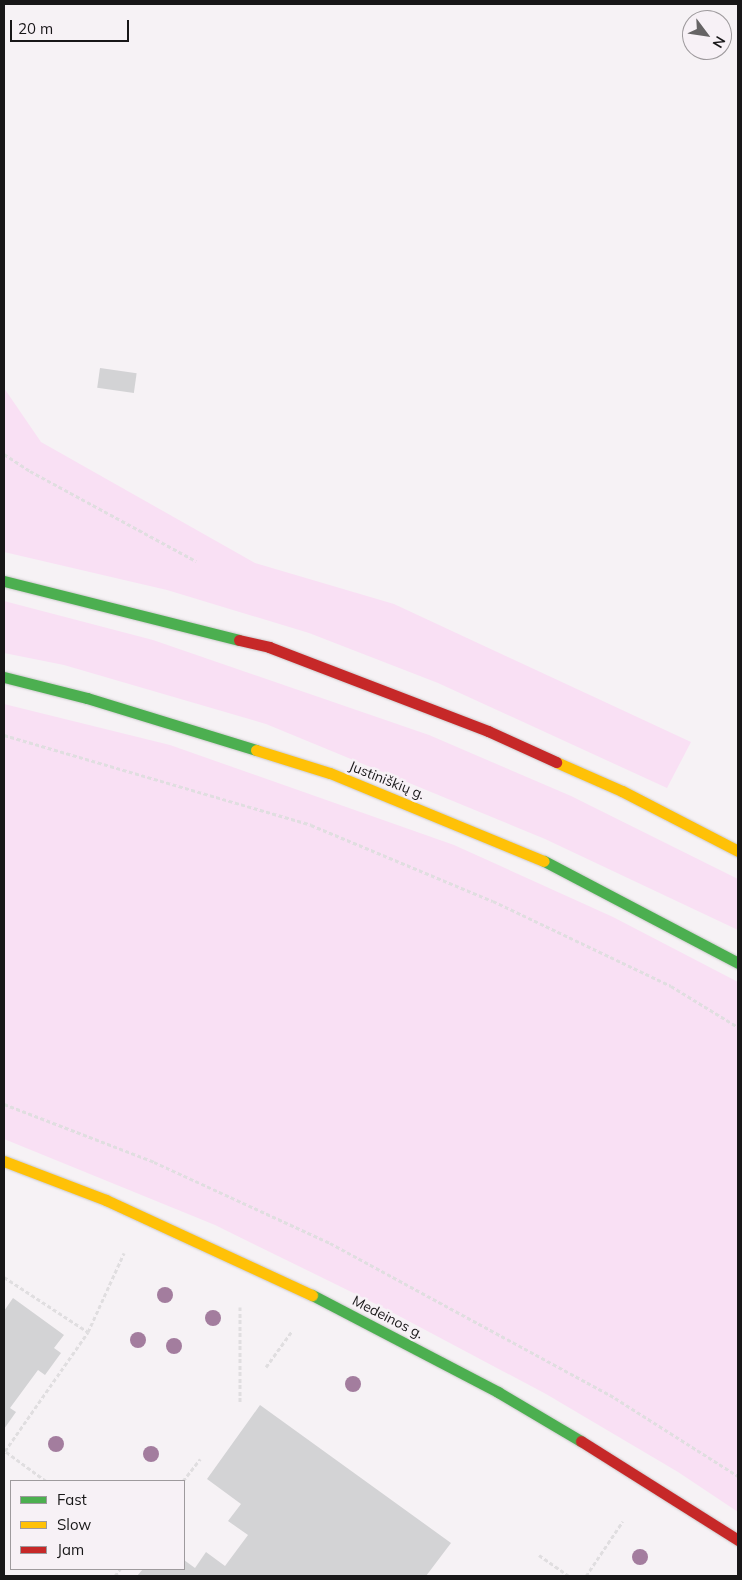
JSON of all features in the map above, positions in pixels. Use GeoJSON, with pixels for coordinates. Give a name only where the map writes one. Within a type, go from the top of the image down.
{"type":"FeatureCollection","features":[{"type":"Feature","properties":{"kind":"main road"},"geometry":{"type":"LineString","coordinates":[[4,581],[269,647],[488,731],[622,792],[738,851]]}},
{"type":"Feature","properties":{"kind":"main road","name":"Justiniškių g."},"geometry":{"type":"LineString","coordinates":[[4,677],[87,698],[330,773],[559,867],[738,963]]}},
{"type":"Feature","properties":{"kind":"main road","name":"Medeinos g."},"geometry":{"type":"LineString","coordinates":[[4,1161],[115,1204],[276,1277],[382,1330],[589,1445],[738,1540]]}},
{"type":"Feature","properties":{"kind":"path"},"geometry":{"type":"LineString","coordinates":[[4,454],[30,471],[196,561]]}},
{"type":"Feature","properties":{"kind":"path"},"geometry":{"type":"LineString","coordinates":[[4,734],[311,825],[493,901],[670,986],[738,1027]]}},
{"type":"Feature","properties":{"kind":"path"},"geometry":{"type":"LineString","coordinates":[[4,1104],[154,1162],[330,1243],[606,1393],[738,1476]]}},
{"type":"Feature","properties":{"kind":"path"},"geometry":{"type":"LineString","coordinates":[[45,1480],[5,1451],[88,1332],[124,1253]]}},
{"type":"Feature","properties":{"kind":"path"},"geometry":{"type":"LineString","coordinates":[[4,1276],[88,1332]]}},
{"type":"Feature","properties":{"kind":"path"},"geometry":{"type":"LineString","coordinates":[[240,1307],[240,1403]]}},
{"type":"Feature","properties":{"kind":"path"},"geometry":{"type":"LineString","coordinates":[[266,1367],[292,1331]]}},
{"type":"Feature","properties":{"kind":"path"},"geometry":{"type":"LineString","coordinates":[[184,1480],[200,1459]]}},
{"type":"Feature","properties":{"kind":"path"},"geometry":{"type":"LineString","coordinates":[[586,1576],[623,1521]]}},
{"type":"Feature","properties":{"kind":"path"},"geometry":{"type":"LineString","coordinates":[[539,1555],[569,1576]]}},
{"type":"Feature","properties":{"kind":"shaded area"},"geometry":{"type":"Polygon","coordinates":[[[4,388],[41,442],[255,563],[394,604],[691,742],[667,788],[438,683],[309,633],[167,590],[4,552],[4,388]]]}},
{"type":"Feature","properties":{"kind":"shaded area"},"geometry":{"type":"Polygon","coordinates":[[[4,601],[153,640],[429,735],[571,796],[738,879],[738,930],[545,839],[266,724],[64,665],[4,653],[4,601]]]}},
{"type":"Feature","properties":{"kind":"shaded area"},"geometry":{"type":"Polygon","coordinates":[[[4,704],[170,745],[454,845],[613,917],[738,982],[738,1512],[678,1472],[546,1394],[384,1308],[215,1225],[4,1139],[4,704]]]}},
{"type":"Feature","properties":{"kind":"building"},"geometry":{"type":"Polygon","coordinates":[[[100,368],[137,373],[134,393],[97,388],[100,368]]]}},
{"type":"Feature","properties":{"kind":"building"},"geometry":{"type":"Polygon","coordinates":[[[13,1298],[64,1335],[54,1348],[61,1353],[45,1375],[38,1370],[10,1408],[16,1412],[4,1429],[4,1311],[13,1298]]]}},
{"type":"Feature","properties":{"kind":"building"},"geometry":{"type":"Polygon","coordinates":[[[260,1405],[451,1543],[426,1576],[137,1576],[142,1570],[185,1570],[185,1561],[195,1568],[206,1552],[225,1566],[248,1535],[228,1521],[241,1504],[207,1479],[260,1405]]]}},
{"type":"Feature","properties":{"kind":"traffic: fast"},"geometry":{"type":"LineString","coordinates":[[4,581],[239,640]]}},
{"type":"Feature","properties":{"kind":"traffic: fast"},"geometry":{"type":"LineString","coordinates":[[4,677],[87,698],[256,750]]}},
{"type":"Feature","properties":{"kind":"traffic: fast"},"geometry":{"type":"LineString","coordinates":[[544,861],[738,963]]}},
{"type":"Feature","properties":{"kind":"traffic: fast"},"geometry":{"type":"LineString","coordinates":[[312,1295],[498,1392],[581,1441]]}},
{"type":"Feature","properties":{"kind":"traffic: slow"},"geometry":{"type":"LineString","coordinates":[[256,750],[330,773],[544,861]]}},
{"type":"Feature","properties":{"kind":"traffic: slow"},"geometry":{"type":"LineString","coordinates":[[556,762],[622,791],[738,851]]}},
{"type":"Feature","properties":{"kind":"traffic: slow"},"geometry":{"type":"LineString","coordinates":[[4,1161],[106,1200],[312,1295]]}},
{"type":"Feature","properties":{"kind":"traffic: jam"},"geometry":{"type":"LineString","coordinates":[[239,640],[269,647],[488,731],[556,762]]}},
{"type":"Feature","properties":{"kind":"traffic: jam"},"geometry":{"type":"LineString","coordinates":[[581,1441],[738,1540]]}}]}
